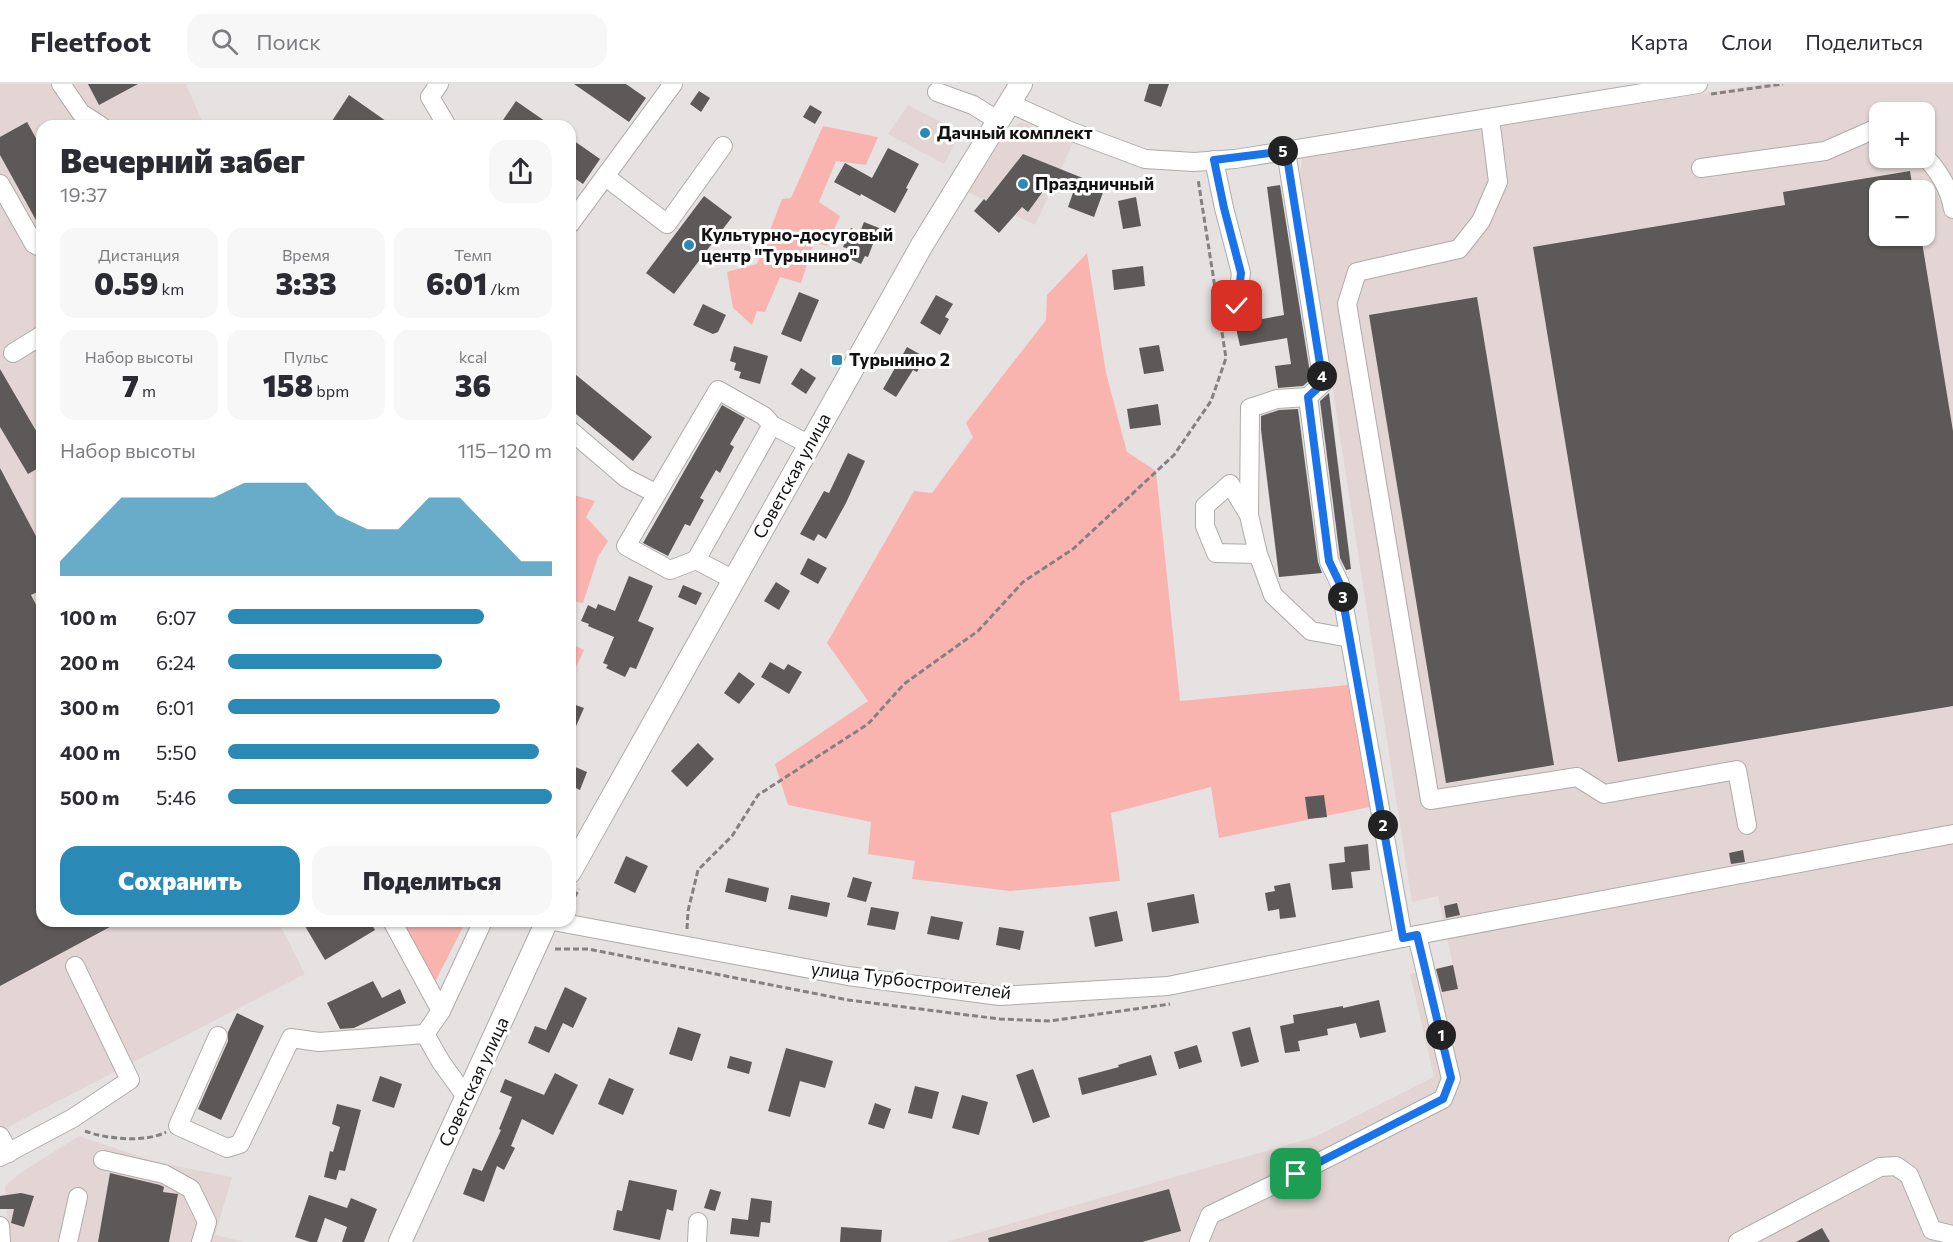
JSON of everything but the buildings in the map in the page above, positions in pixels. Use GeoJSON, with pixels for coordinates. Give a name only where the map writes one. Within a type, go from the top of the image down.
{"type":"FeatureCollection","features":[{"type":"Feature","properties":{"kind":"main road","name":"Советская улица"},"geometry":{"type":"LineString","coordinates":[[576,861],[922,245],[1022,84]]}},
{"type":"Feature","properties":{"kind":"main road","name":"Советская улица"},"geometry":{"type":"LineString","coordinates":[[400,1242],[544,927]]}},
{"type":"Feature","properties":{"kind":"street"},"geometry":{"type":"LineString","coordinates":[[439,84],[430,97],[443,120]]}},
{"type":"Feature","properties":{"kind":"street"},"geometry":{"type":"LineString","coordinates":[[576,216],[673,84]]}},
{"type":"Feature","properties":{"kind":"street"},"geometry":{"type":"LineString","coordinates":[[937,92],[973,105],[1070,131],[1145,159],[1194,162],[1286,151],[1698,84]]}},
{"type":"Feature","properties":{"kind":"street"},"geometry":{"type":"LineString","coordinates":[[70,88],[81,113],[92,120]]}},
{"type":"Feature","properties":{"kind":"street"},"geometry":{"type":"LineString","coordinates":[[1490,118],[1498,182],[1481,221],[1459,249],[1357,272],[1347,304],[1430,800],[1577,777],[1604,794],[1737,770],[1747,825]]}},
{"type":"Feature","properties":{"kind":"street"},"geometry":{"type":"LineString","coordinates":[[1701,168],[1825,151],[1869,132]]}},
{"type":"Feature","properties":{"kind":"street"},"geometry":{"type":"LineString","coordinates":[[606,177],[667,224],[723,146]]}},
{"type":"Feature","properties":{"kind":"street"},"geometry":{"type":"LineString","coordinates":[[1286,151],[1323,383],[1308,397],[1277,399],[1250,408],[1249,515],[1258,554],[1273,594],[1311,631],[1350,638]]}},
{"type":"Feature","properties":{"kind":"street"},"geometry":{"type":"LineString","coordinates":[[1214,160],[1241,273],[1237,306]]}},
{"type":"Feature","properties":{"kind":"street"},"geometry":{"type":"LineString","coordinates":[[1935,168],[1952,199],[1953,209]]}},
{"type":"Feature","properties":{"kind":"street"},"geometry":{"type":"LineString","coordinates":[[0,184],[36,245]]}},
{"type":"Feature","properties":{"kind":"street"},"geometry":{"type":"LineString","coordinates":[[13,353],[36,339]]}},
{"type":"Feature","properties":{"kind":"street"},"geometry":{"type":"LineString","coordinates":[[772,425],[696,560],[670,570],[626,546],[655,493],[718,390],[764,416],[772,425],[810,445]]}},
{"type":"Feature","properties":{"kind":"street"},"geometry":{"type":"LineString","coordinates":[[1199,1242],[1210,1215],[1443,1099],[1451,1078],[1410,937],[1340,584],[1329,561],[1308,397]]}},
{"type":"Feature","properties":{"kind":"street"},"geometry":{"type":"LineString","coordinates":[[576,435],[626,478],[655,493]]}},
{"type":"Feature","properties":{"kind":"street"},"geometry":{"type":"LineString","coordinates":[[1249,515],[1230,484],[1205,506],[1205,526],[1216,553],[1258,554]]}},
{"type":"Feature","properties":{"kind":"street"},"geometry":{"type":"LineString","coordinates":[[696,560],[734,580]]}},
{"type":"Feature","properties":{"kind":"street","name":"улица Турбостроителей"},"geometry":{"type":"LineString","coordinates":[[576,925],[848,976],[1000,996],[1168,986],[1447,929],[1953,834]]}},
{"type":"Feature","properties":{"kind":"street"},"geometry":{"type":"LineString","coordinates":[[395,927],[441,1011]]}},
{"type":"Feature","properties":{"kind":"street"},"geometry":{"type":"LineString","coordinates":[[425,1034],[441,1011],[480,927]]}},
{"type":"Feature","properties":{"kind":"street"},"geometry":{"type":"LineString","coordinates":[[0,1136],[4,1155],[73,1118],[130,1080],[75,966]]}},
{"type":"Feature","properties":{"kind":"street"},"geometry":{"type":"LineString","coordinates":[[425,1034],[441,1062],[467,1098]]}},
{"type":"Feature","properties":{"kind":"street"},"geometry":{"type":"LineString","coordinates":[[219,1036],[178,1126],[227,1149],[240,1144],[291,1038],[319,1042],[425,1034]]}},
{"type":"Feature","properties":{"kind":"street"},"geometry":{"type":"LineString","coordinates":[[103,1160],[164,1174],[191,1189],[207,1222],[201,1242]]}},
{"type":"Feature","properties":{"kind":"street"},"geometry":{"type":"LineString","coordinates":[[1738,1242],[1880,1167],[1896,1166],[1909,1175],[1932,1230],[1953,1235]]}},
{"type":"Feature","properties":{"kind":"street"},"geometry":{"type":"LineString","coordinates":[[68,1242],[78,1197]]}},
{"type":"Feature","properties":{"kind":"street"},"geometry":{"type":"LineString","coordinates":[[697,1242],[699,1222]]}},
{"type":"Feature","properties":{"kind":"street"},"geometry":{"type":"LineString","coordinates":[[0,1226],[1,1242]]}},
{"type":"Feature","properties":{"kind":"path"},"geometry":{"type":"LineString","coordinates":[[685,946],[688,911],[698,870],[732,836],[758,795],[868,723],[904,684],[978,631],[1023,582],[1073,549],[1174,455],[1211,400],[1226,358],[1197,172]]}},
{"type":"Feature","properties":{"kind":"path"},"geometry":{"type":"LineString","coordinates":[[73,1118],[86,1132],[117,1138],[157,1137],[178,1126]]}},
{"type":"Feature","properties":{"kind":"shaded area"},"geometry":{"type":"Polygon","coordinates":[[[0,84],[186,84],[201,120],[36,120],[36,927],[281,927],[305,974],[0,1131],[0,84]]]}},
{"type":"Feature","properties":{"kind":"shaded area"},"geometry":{"type":"Polygon","coordinates":[[[1762,84],[1953,84],[1953,1242],[946,1242],[1315,1137],[1434,1077],[1410,974],[1453,965],[1438,896],[1412,902],[1300,178],[1302,158],[1762,84]]]}},
{"type":"Feature","properties":{"kind":"shaded area","name":"Дачный комплект"},"geometry":{"type":"Polygon","coordinates":[[[908,105],[961,132],[944,164],[888,134],[908,105]]]}},
{"type":"Feature","properties":{"kind":"shaded area"},"geometry":{"type":"Polygon","coordinates":[[[1021,122],[1074,141],[1035,225],[966,191],[1003,131],[1021,122]]]}},
{"type":"Feature","properties":{"kind":"shaded area"},"geometry":{"type":"Polygon","coordinates":[[[823,126],[878,137],[866,165],[836,161],[819,202],[840,216],[827,246],[814,242],[801,283],[780,277],[765,312],[757,311],[752,325],[733,308],[727,272],[757,264],[782,199],[791,198],[823,126]]]}},
{"type":"Feature","properties":{"kind":"shaded area"},"geometry":{"type":"Polygon","coordinates":[[[1087,253],[1106,373],[1127,452],[1156,471],[1180,701],[1348,685],[1370,807],[1219,838],[1211,787],[1111,813],[1120,881],[1010,891],[912,879],[915,861],[868,854],[871,822],[788,805],[775,764],[868,701],[827,643],[914,491],[932,493],[973,437],[966,423],[1046,320],[1047,295],[1087,253]]]}},
{"type":"Feature","properties":{"kind":"shaded area"},"geometry":{"type":"Polygon","coordinates":[[[576,496],[595,501],[586,517],[608,541],[598,557],[583,603],[576,602],[576,496]]]}},
{"type":"Feature","properties":{"kind":"shaded area"},"geometry":{"type":"Polygon","coordinates":[[[576,646],[584,650],[576,667],[576,646]]]}},
{"type":"Feature","properties":{"kind":"shaded area"},"geometry":{"type":"Polygon","coordinates":[[[403,927],[463,927],[435,982],[403,927]]]}},
{"type":"Feature","properties":{"kind":"shaded area"},"geometry":{"type":"Polygon","coordinates":[[[79,1136],[156,1162],[232,1177],[215,1235],[244,1242],[9,1242],[5,1186],[22,1172],[79,1136]]]}},
{"type":"Feature","properties":{"kind":"place","name":"Дачный комплект"},"geometry":{"type":"Point","coordinates":[925,133]}},
{"type":"Feature","properties":{"kind":"place","name":"Праздничный"},"geometry":{"type":"Point","coordinates":[1023,184]}},
{"type":"Feature","properties":{"kind":"place","name":"Культурно-досуговый центр \"Турынино\""},"geometry":{"type":"Point","coordinates":[689,245]}},
{"type":"Feature","properties":{"kind":"place","name":"Турынино 2"},"geometry":{"type":"Point","coordinates":[837,360]}},
{"type":"Feature","properties":{"kind":"route"},"geometry":{"type":"LineString","coordinates":[[1237,306],[1241,273],[1214,160],[1286,151],[1323,383],[1308,397],[1329,561],[1340,584],[1403,938],[1417,935],[1451,1078],[1443,1099],[1296,1174]]}}]}
